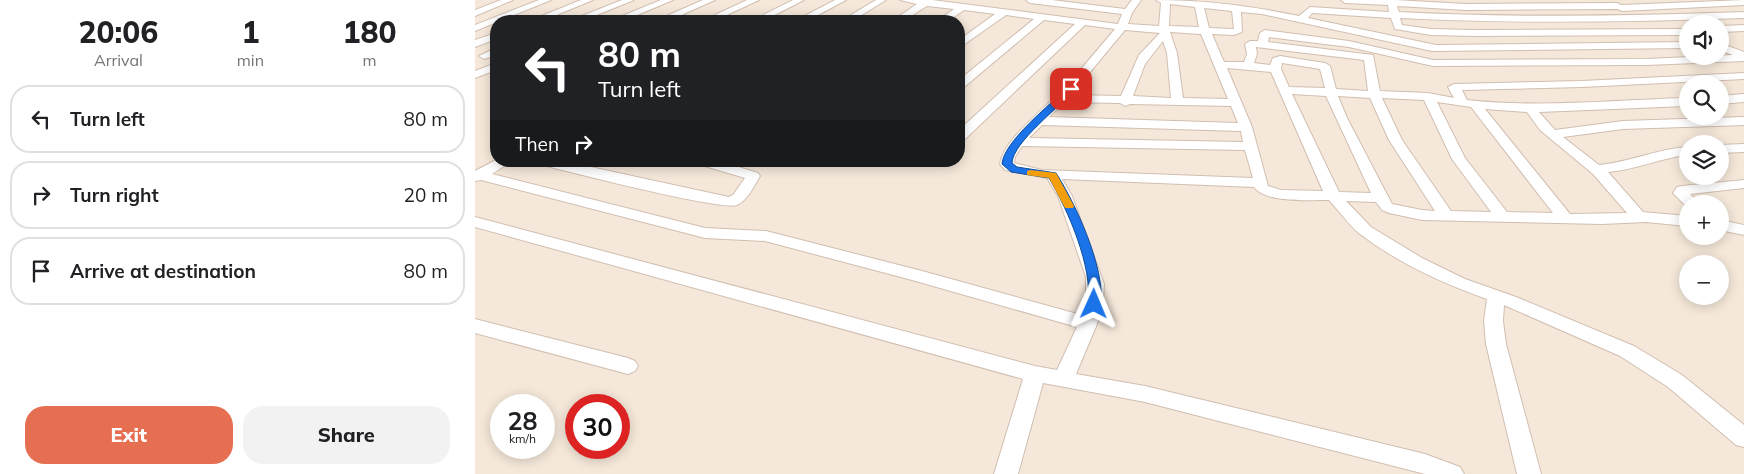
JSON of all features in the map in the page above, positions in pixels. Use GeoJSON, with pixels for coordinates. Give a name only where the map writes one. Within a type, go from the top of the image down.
{"type":"FeatureCollection","features":[{"type":"Feature","properties":{"kind":"street"},"geometry":{"type":"LineString","coordinates":[[475,13],[509,0]]}},
{"type":"Feature","properties":{"kind":"street"},"geometry":{"type":"LineString","coordinates":[[508,15],[547,0]]}},
{"type":"Feature","properties":{"kind":"street"},"geometry":{"type":"LineString","coordinates":[[550,15],[589,0]]}},
{"type":"Feature","properties":{"kind":"street"},"geometry":{"type":"LineString","coordinates":[[590,15],[630,0]]}},
{"type":"Feature","properties":{"kind":"street"},"geometry":{"type":"LineString","coordinates":[[630,15],[669,0]]}},
{"type":"Feature","properties":{"kind":"street"},"geometry":{"type":"LineString","coordinates":[[675,15],[711,0]]}},
{"type":"Feature","properties":{"kind":"street"},"geometry":{"type":"LineString","coordinates":[[721,15],[755,0]]}},
{"type":"Feature","properties":{"kind":"street"},"geometry":{"type":"LineString","coordinates":[[769,15],[800,0]]}},
{"type":"Feature","properties":{"kind":"street"},"geometry":{"type":"LineString","coordinates":[[812,15],[842,0]]}},
{"type":"Feature","properties":{"kind":"street"},"geometry":{"type":"LineString","coordinates":[[856,15],[882,0]]}},
{"type":"Feature","properties":{"kind":"street"},"geometry":{"type":"LineString","coordinates":[[904,0],[928,1],[961,8],[1164,32],[1238,31],[1236,7]]}},
{"type":"Feature","properties":{"kind":"street"},"geometry":{"type":"LineString","coordinates":[[1030,0],[1127,12]]}},
{"type":"Feature","properties":{"kind":"street"},"geometry":{"type":"LineString","coordinates":[[1137,0],[1127,12],[1122,27],[1063,98],[1018,142],[1008,157],[1007,164],[1024,172],[1052,175],[1261,183]]}},
{"type":"Feature","properties":{"kind":"street"},"geometry":{"type":"LineString","coordinates":[[1160,0],[1209,3],[1236,7],[1259,7],[1432,47],[1679,45]]}},
{"type":"Feature","properties":{"kind":"street"},"geometry":{"type":"LineString","coordinates":[[1297,37],[1307,17],[1310,0]]}},
{"type":"Feature","properties":{"kind":"street"},"geometry":{"type":"LineString","coordinates":[[1347,13],[1345,0],[1497,7],[1620,7],[1744,2]]}},
{"type":"Feature","properties":{"kind":"street"},"geometry":{"type":"LineString","coordinates":[[1601,0],[1679,29]]}},
{"type":"Feature","properties":{"kind":"street"},"geometry":{"type":"LineString","coordinates":[[906,15],[928,1]]}},
{"type":"Feature","properties":{"kind":"street"},"geometry":{"type":"LineString","coordinates":[[1166,1],[1164,32],[1172,53],[1178,102]]}},
{"type":"Feature","properties":{"kind":"street"},"geometry":{"type":"LineString","coordinates":[[1391,2],[1397,27],[1425,31],[1561,34],[1679,32]]}},
{"type":"Feature","properties":{"kind":"street"},"geometry":{"type":"LineString","coordinates":[[1209,3],[1205,31],[1246,127],[1262,189],[1274,193],[1381,198]]}},
{"type":"Feature","properties":{"kind":"street"},"geometry":{"type":"LineString","coordinates":[[1259,7],[1263,39]]}},
{"type":"Feature","properties":{"kind":"street"},"geometry":{"type":"LineString","coordinates":[[951,15],[961,8]]}},
{"type":"Feature","properties":{"kind":"street"},"geometry":{"type":"LineString","coordinates":[[965,41],[1003,13]]}},
{"type":"Feature","properties":{"kind":"street"},"geometry":{"type":"LineString","coordinates":[[1307,17],[1347,13],[1395,16],[1651,19],[1744,15]]}},
{"type":"Feature","properties":{"kind":"street"},"geometry":{"type":"LineString","coordinates":[[965,81],[1041,18]]}},
{"type":"Feature","properties":{"kind":"street"},"geometry":{"type":"LineString","coordinates":[[475,28],[490,22]]}},
{"type":"Feature","properties":{"kind":"street"},"geometry":{"type":"LineString","coordinates":[[965,131],[1082,23]]}},
{"type":"Feature","properties":{"kind":"street"},"geometry":{"type":"LineString","coordinates":[[1729,29],[1744,28]]}},
{"type":"Feature","properties":{"kind":"street"},"geometry":{"type":"LineString","coordinates":[[1425,31],[1432,47],[1433,63]]}},
{"type":"Feature","properties":{"kind":"street"},"geometry":{"type":"LineString","coordinates":[[1125,102],[1133,76],[1150,45],[1164,32]]}},
{"type":"Feature","properties":{"kind":"street"},"geometry":{"type":"LineString","coordinates":[[1248,65],[1251,54],[1250,44],[1263,39],[1297,37],[1349,44],[1369,53]]}},
{"type":"Feature","properties":{"kind":"street"},"geometry":{"type":"LineString","coordinates":[[475,44],[490,38]]}},
{"type":"Feature","properties":{"kind":"street"},"geometry":{"type":"LineString","coordinates":[[1263,39],[1433,63],[1675,61],[1744,57]]}},
{"type":"Feature","properties":{"kind":"street"},"geometry":{"type":"LineString","coordinates":[[1729,44],[1744,42]]}},
{"type":"Feature","properties":{"kind":"street"},"geometry":{"type":"LineString","coordinates":[[1729,50],[1744,57]]}},
{"type":"Feature","properties":{"kind":"street"},"geometry":{"type":"LineString","coordinates":[[1369,53],[1374,94],[1378,106],[1399,143],[1446,215]]}},
{"type":"Feature","properties":{"kind":"street"},"geometry":{"type":"LineString","coordinates":[[484,56],[490,54]]}},
{"type":"Feature","properties":{"kind":"street"},"geometry":{"type":"LineString","coordinates":[[1679,220],[1639,217],[1603,220],[1501,215],[1446,215],[1394,210],[1387,207],[1381,198],[1341,118],[1331,92],[1324,65],[1279,59],[1275,69],[1333,196],[1365,230],[1415,262],[1627,351],[1675,381],[1744,438]]}},
{"type":"Feature","properties":{"kind":"street"},"geometry":{"type":"LineString","coordinates":[[1219,64],[1248,65],[1275,69]]}},
{"type":"Feature","properties":{"kind":"street"},"geometry":{"type":"LineString","coordinates":[[476,74],[490,68]]}},
{"type":"Feature","properties":{"kind":"street"},"geometry":{"type":"LineString","coordinates":[[476,74],[490,75]]}},
{"type":"Feature","properties":{"kind":"street"},"geometry":{"type":"LineString","coordinates":[[1565,218],[1454,87],[1581,84],[1744,76]]}},
{"type":"Feature","properties":{"kind":"street"},"geometry":{"type":"LineString","coordinates":[[1284,90],[1374,94],[1428,98],[1469,104],[1531,108],[1679,102]]}},
{"type":"Feature","properties":{"kind":"street"},"geometry":{"type":"LineString","coordinates":[[1063,98],[1125,102],[1236,103]]}},
{"type":"Feature","properties":{"kind":"street"},"geometry":{"type":"LineString","coordinates":[[1428,98],[1459,159],[1501,215]]}},
{"type":"Feature","properties":{"kind":"street"},"geometry":{"type":"LineString","coordinates":[[1729,99],[1744,98]]}},
{"type":"Feature","properties":{"kind":"street"},"geometry":{"type":"LineString","coordinates":[[1531,108],[1540,124],[1552,136],[1597,169],[1639,217]]}},
{"type":"Feature","properties":{"kind":"street"},"geometry":{"type":"LineString","coordinates":[[1039,121],[1246,127]]}},
{"type":"Feature","properties":{"kind":"street"},"geometry":{"type":"LineString","coordinates":[[1552,136],[1578,129],[1603,127],[1744,121]]}},
{"type":"Feature","properties":{"kind":"street"},"geometry":{"type":"LineString","coordinates":[[1018,142],[1251,146]]}},
{"type":"Feature","properties":{"kind":"street"},"geometry":{"type":"LineString","coordinates":[[1729,149],[1744,148]]}},
{"type":"Feature","properties":{"kind":"street"},"geometry":{"type":"LineString","coordinates":[[1597,169],[1620,168],[1666,153],[1679,152]]}},
{"type":"Feature","properties":{"kind":"street"},"geometry":{"type":"LineString","coordinates":[[477,176],[494,167]]}},
{"type":"Feature","properties":{"kind":"street"},"geometry":{"type":"LineString","coordinates":[[569,167],[650,186],[731,202],[737,200],[753,176],[723,167]]}},
{"type":"Feature","properties":{"kind":"street"},"geometry":{"type":"LineString","coordinates":[[1052,175],[1065,196],[1095,278],[1096,289],[1094,304],[1087,324],[1064,378]]}},
{"type":"Feature","properties":{"kind":"street"},"geometry":{"type":"LineString","coordinates":[[477,176],[705,233],[766,236],[917,275],[1087,324]]}},
{"type":"Feature","properties":{"kind":"street"},"geometry":{"type":"LineString","coordinates":[[1682,195],[1680,193],[1682,190],[1744,184]]}},
{"type":"Feature","properties":{"kind":"street"},"geometry":{"type":"LineString","coordinates":[[475,222],[1035,374],[1145,394],[1425,464],[1452,474]]}},
{"type":"Feature","properties":{"kind":"street"},"geometry":{"type":"LineString","coordinates":[[1729,227],[1743,229]]}},
{"type":"Feature","properties":{"kind":"street"},"geometry":{"type":"LineString","coordinates":[[1496,297],[1493,310],[1494,341],[1522,440],[1529,474]]}},
{"type":"Feature","properties":{"kind":"street"},"geometry":{"type":"LineString","coordinates":[[475,326],[628,366]]}},
{"type":"Feature","properties":{"kind":"street"},"geometry":{"type":"LineString","coordinates":[[1006,474],[1035,374]]}},
{"type":"Feature","properties":{"kind":"shaded area"},"geometry":{"type":"Polygon","coordinates":[[[475,0],[1744,0],[1744,474],[475,474],[475,0]]]}},
{"type":"Feature","properties":{"kind":"slow traffic"},"geometry":{"type":"LineString","coordinates":[[1030,173],[1052,175],[1069,206]]}},
{"type":"Feature","properties":{"kind":"route"},"geometry":{"type":"LineString","coordinates":[[1071,89],[1018,142],[1008,157],[1007,164],[1015,170],[1052,175],[1065,196],[1088,256],[1095,278],[1094,304]]}}]}
